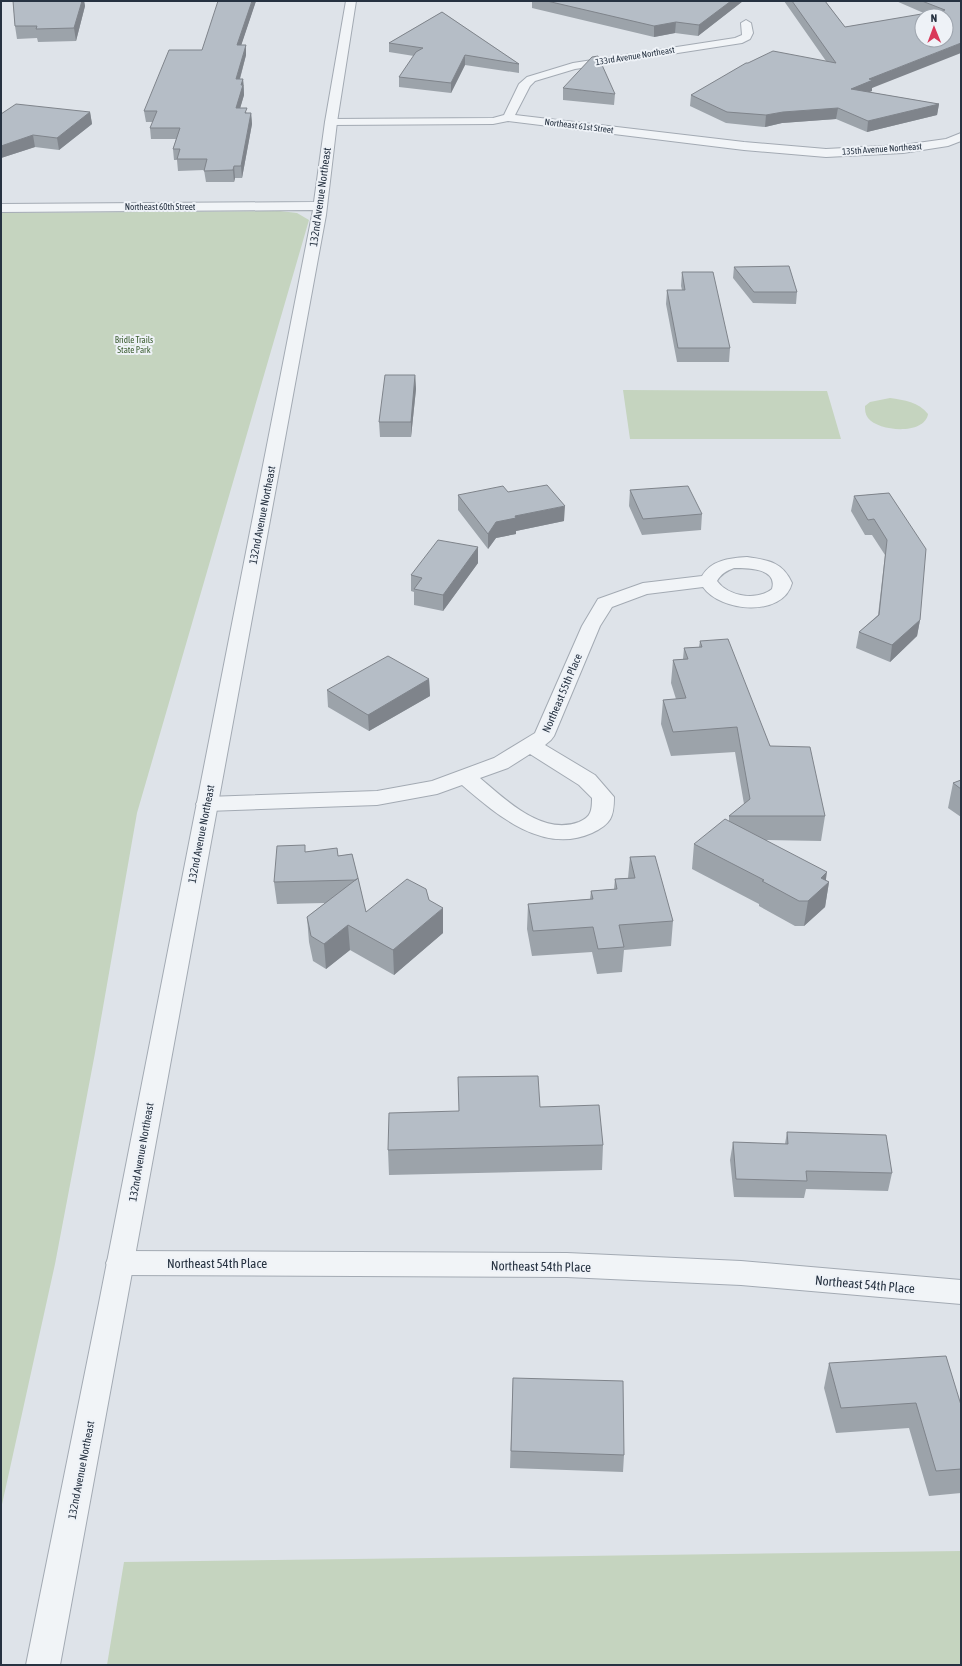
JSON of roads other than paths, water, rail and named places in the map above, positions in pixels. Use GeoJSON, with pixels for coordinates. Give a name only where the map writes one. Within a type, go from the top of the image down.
{"type":"FeatureCollection","features":[{"type":"Feature","properties":{"kind":"street","name":"132nd Avenue Northeast"},"geometry":{"type":"LineString","coordinates":[[43,1665],[319,215],[331,122],[351,1]]}},
{"type":"Feature","properties":{"kind":"street","name":"133rd Avenue Northeast"},"geometry":{"type":"LineString","coordinates":[[508,118],[525,84],[531,79],[573,66],[738,41],[746,37],[748,33],[746,23]]}},
{"type":"Feature","properties":{"kind":"street","name":"Northeast 61st Street"},"geometry":{"type":"LineString","coordinates":[[331,122],[492,121],[508,118],[776,150],[826,153]]}},
{"type":"Feature","properties":{"kind":"street","name":"135th Avenue Northeast"},"geometry":{"type":"LineString","coordinates":[[826,153],[903,149],[948,142],[961,137]]}},
{"type":"Feature","properties":{"kind":"street","name":"Northeast 60th Street"},"geometry":{"type":"LineString","coordinates":[[1,208],[319,206]]}},
{"type":"Feature","properties":{"kind":"street","name":"Northeast 55th Place"},"geometry":{"type":"LineString","coordinates":[[207,804],[377,798],[437,787],[501,763],[544,736],[590,626],[605,603],[643,589],[689,582],[708,581]]}},
{"type":"Feature","properties":{"kind":"street"},"geometry":{"type":"LineString","coordinates":[[465,776],[512,814],[535,826],[554,832],[574,831],[593,824],[603,813],[603,797],[587,780],[531,745]]}},
{"type":"Feature","properties":{"kind":"street","name":"Northeast 54th Place"},"geometry":{"type":"LineString","coordinates":[[120,1263],[567,1265],[741,1273],[961,1292]]}},
{"type":"Feature","properties":{"kind":"park label","name":"Bridle Trails State Park"},"geometry":{"type":"Point","coordinates":[134,346]}}]}
